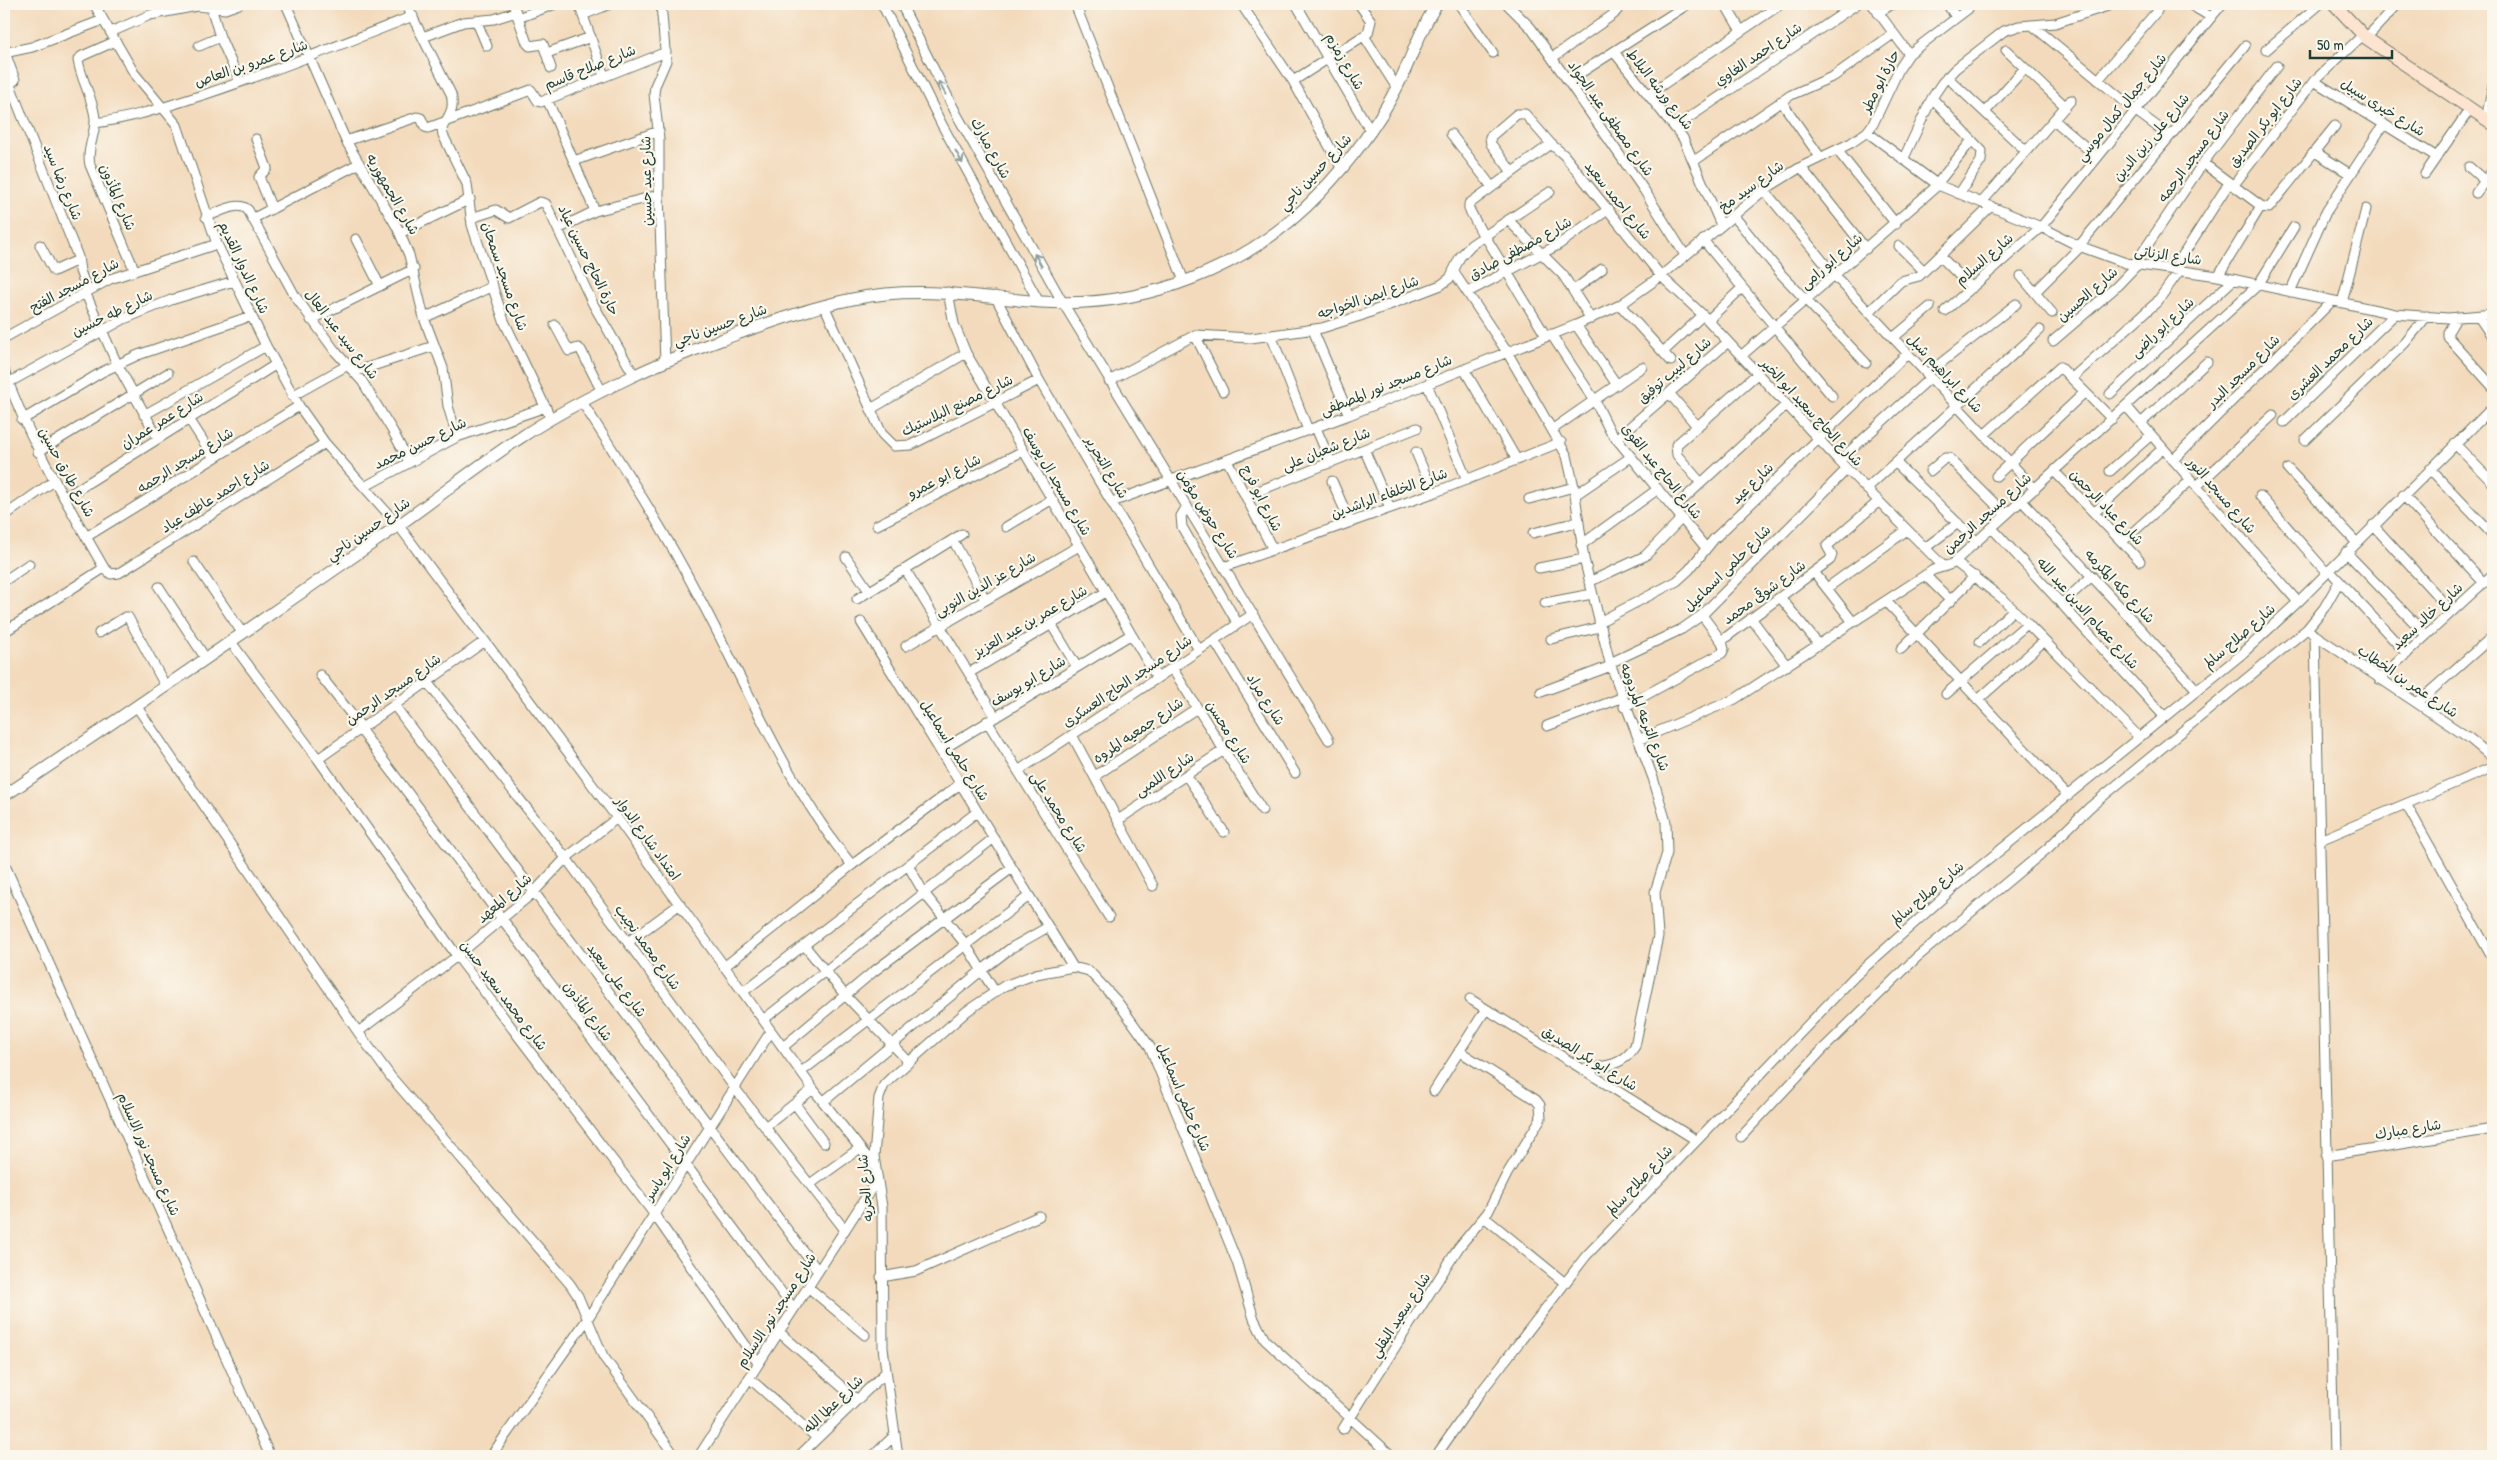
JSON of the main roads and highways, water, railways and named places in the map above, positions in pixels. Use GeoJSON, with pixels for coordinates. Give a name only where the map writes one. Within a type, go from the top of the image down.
{"type":"FeatureCollection","features":[{"type":"Feature","properties":{"kind":"main road"},"geometry":{"type":"LineString","coordinates":[[2334,4],[2365,36],[2489,122]]}}]}
